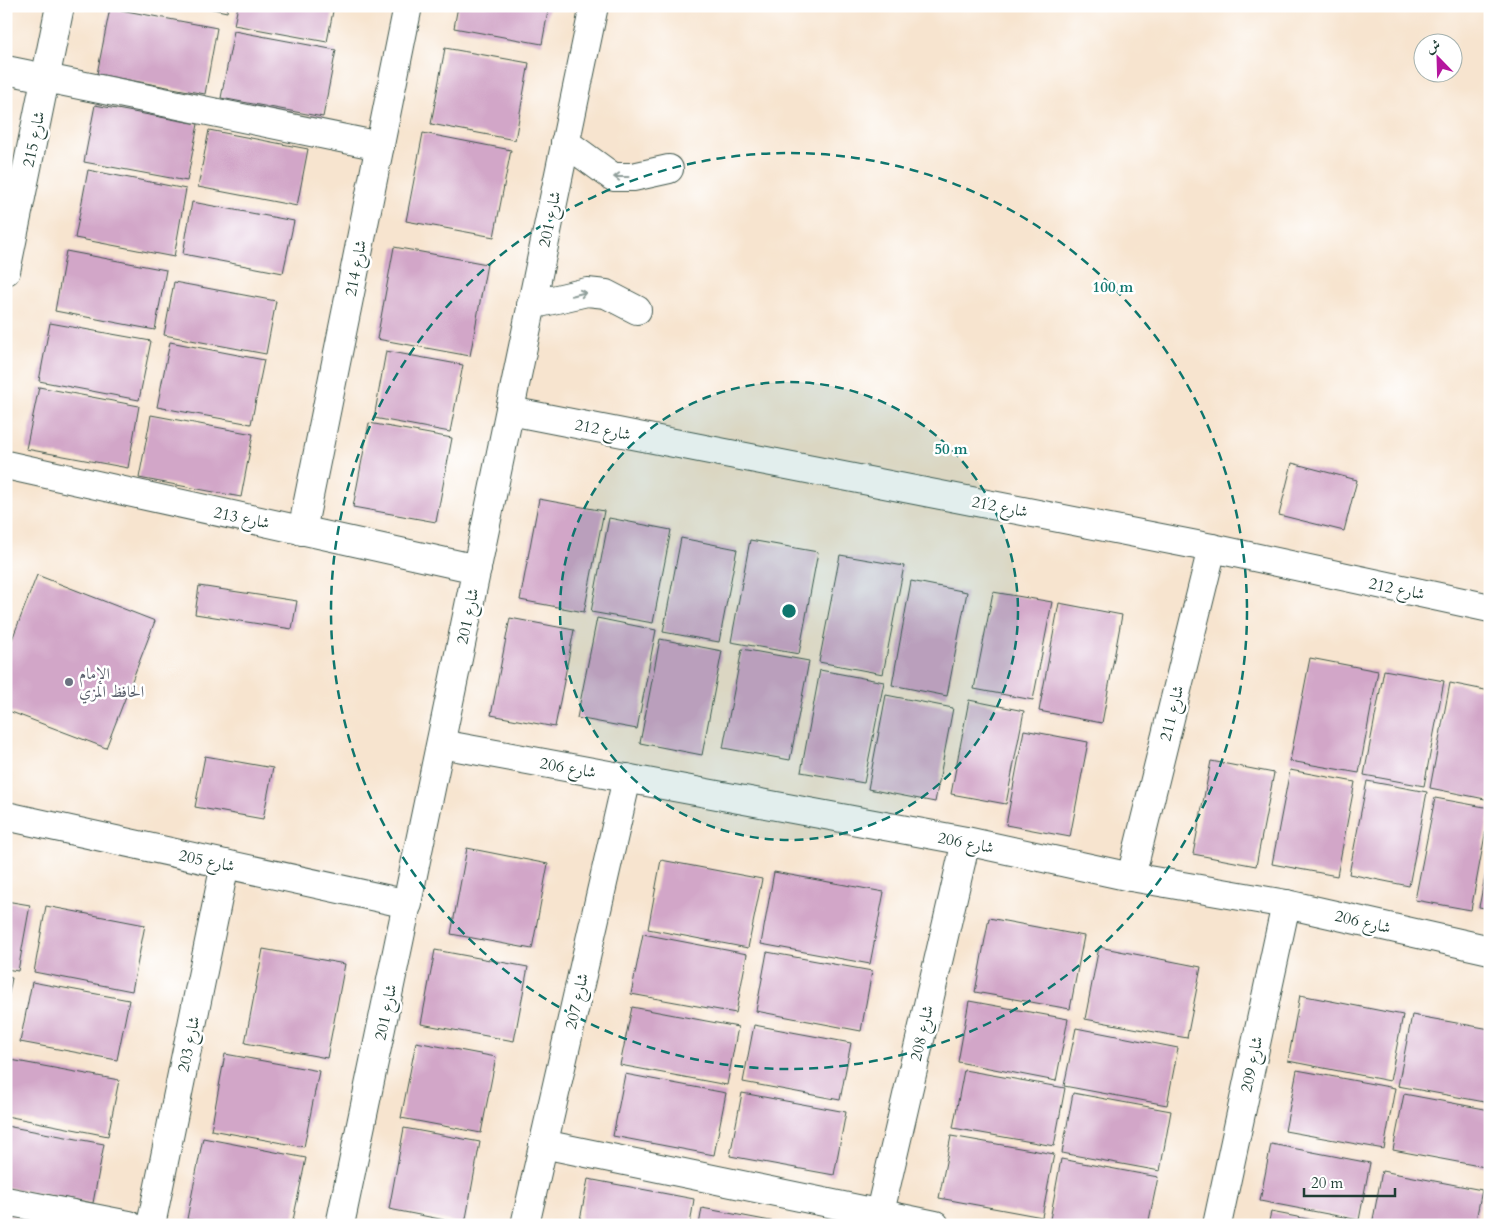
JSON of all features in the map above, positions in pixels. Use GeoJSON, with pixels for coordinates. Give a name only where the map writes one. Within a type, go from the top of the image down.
{"type":"FeatureCollection","features":[{"type":"Feature","properties":{"kind":"street","name":"شارع 215"},"geometry":{"type":"LineString","coordinates":[[6,271],[60,6]]}},
{"type":"Feature","properties":{"kind":"street","name":"شارع 214"},"geometry":{"type":"LineString","coordinates":[[302,531],[408,6]]}},
{"type":"Feature","properties":{"kind":"street","name":"شارع 201"},"geometry":{"type":"LineString","coordinates":[[340,1225],[594,6]]}},
{"type":"Feature","properties":{"kind":"street"},"geometry":{"type":"LineString","coordinates":[[6,70],[380,146]]}},
{"type":"Feature","properties":{"kind":"street"},"geometry":{"type":"LineString","coordinates":[[565,142],[613,177],[633,177],[669,169]]}},
{"type":"Feature","properties":{"kind":"street"},"geometry":{"type":"LineString","coordinates":[[532,306],[588,292],[606,294],[637,310]]}},
{"type":"Feature","properties":{"kind":"street","name":"شارع 212"},"geometry":{"type":"LineString","coordinates":[[510,411],[1212,548],[1490,608]]}},
{"type":"Feature","properties":{"kind":"street","name":"شارع 213"},"geometry":{"type":"LineString","coordinates":[[6,465],[477,569]]}},
{"type":"Feature","properties":{"kind":"street","name":"شارع 211"},"geometry":{"type":"LineString","coordinates":[[1131,877],[1212,548]]}},
{"type":"Feature","properties":{"kind":"street","name":"شارع 206"},"geometry":{"type":"LineString","coordinates":[[441,744],[966,841],[1131,877],[1286,904],[1490,950]]}},
{"type":"Feature","properties":{"kind":"street","name":"شارع 207"},"geometry":{"type":"LineString","coordinates":[[525,1225],[627,778]]}},
{"type":"Feature","properties":{"kind":"street","name":"شارع 205"},"geometry":{"type":"LineString","coordinates":[[6,816],[408,904]]}},
{"type":"Feature","properties":{"kind":"street","name":"شارع 208"},"geometry":{"type":"LineString","coordinates":[[878,1219],[966,841]]}},
{"type":"Feature","properties":{"kind":"street","name":"شارع 203"},"geometry":{"type":"LineString","coordinates":[[151,1225],[225,864]]}},
{"type":"Feature","properties":{"kind":"street","name":"شارع 209"},"geometry":{"type":"LineString","coordinates":[[1217,1225],[1286,904]]}},
{"type":"Feature","properties":{"kind":"street"},"geometry":{"type":"LineString","coordinates":[[543,1144],[878,1219],[935,1225]]}},
{"type":"Feature","properties":{"kind":"street"},"geometry":{"type":"LineString","coordinates":[[6,1201],[129,1225]]}},
{"type":"Feature","properties":{"kind":"building"},"geometry":{"type":"Polygon","coordinates":[[[199,6],[228,6],[227,12],[199,6]]]}},
{"type":"Feature","properties":{"kind":"building"},"geometry":{"type":"Polygon","coordinates":[[[238,6],[334,6],[327,42],[234,25],[238,6]]]}},
{"type":"Feature","properties":{"kind":"building"},"geometry":{"type":"Polygon","coordinates":[[[458,6],[549,6],[542,44],[454,28],[458,6]]]}},
{"type":"Feature","properties":{"kind":"building"},"geometry":{"type":"Polygon","coordinates":[[[110,8],[217,28],[205,94],[97,74],[110,8]]]}},
{"type":"Feature","properties":{"kind":"building"},"geometry":{"type":"Polygon","coordinates":[[[234,31],[336,50],[323,117],[221,98],[234,31]]]}},
{"type":"Feature","properties":{"kind":"building"},"geometry":{"type":"Polygon","coordinates":[[[445,48],[529,63],[515,140],[431,124],[445,48]]]}},
{"type":"Feature","properties":{"kind":"building"},"geometry":{"type":"Polygon","coordinates":[[[95,105],[198,124],[187,181],[84,162],[95,105]]]}},
{"type":"Feature","properties":{"kind":"building"},"geometry":{"type":"Polygon","coordinates":[[[209,130],[308,149],[297,206],[198,187],[209,130]]]}},
{"type":"Feature","properties":{"kind":"building"},"geometry":{"type":"Polygon","coordinates":[[[423,133],[511,150],[494,237],[406,221],[423,133]]]}},
{"type":"Feature","properties":{"kind":"building"},"geometry":{"type":"Polygon","coordinates":[[[88,170],[186,189],[174,257],[75,238],[88,170]]]}},
{"type":"Feature","properties":{"kind":"building"},"geometry":{"type":"Polygon","coordinates":[[[192,202],[294,221],[283,273],[183,254],[192,202]]]}},
{"type":"Feature","properties":{"kind":"building"},"geometry":{"type":"Polygon","coordinates":[[[394,247],[487,264],[470,356],[377,339],[394,247]]]}},
{"type":"Feature","properties":{"kind":"building"},"geometry":{"type":"Polygon","coordinates":[[[66,251],[166,270],[155,330],[55,311],[66,251]]]}},
{"type":"Feature","properties":{"kind":"building"},"geometry":{"type":"Polygon","coordinates":[[[174,282],[276,301],[266,354],[164,335],[174,282]]]}},
{"type":"Feature","properties":{"kind":"building"},"geometry":{"type":"Polygon","coordinates":[[[50,323],[151,341],[139,400],[39,381],[50,323]]]}},
{"type":"Feature","properties":{"kind":"building"},"geometry":{"type":"Polygon","coordinates":[[[170,342],[264,360],[251,424],[157,407],[170,342]]]}},
{"type":"Feature","properties":{"kind":"building"},"geometry":{"type":"Polygon","coordinates":[[[386,351],[463,365],[450,432],[374,418],[386,351]]]}},
{"type":"Feature","properties":{"kind":"building"},"geometry":{"type":"Polygon","coordinates":[[[39,387],[139,406],[128,468],[26,449],[39,387]]]}},
{"type":"Feature","properties":{"kind":"building"},"geometry":{"type":"Polygon","coordinates":[[[151,415],[253,434],[241,497],[139,478],[151,415]]]}},
{"type":"Feature","properties":{"kind":"building"},"geometry":{"type":"Polygon","coordinates":[[[369,423],[452,438],[436,522],[353,507],[369,423]]]}},
{"type":"Feature","properties":{"kind":"building"},"geometry":{"type":"Polygon","coordinates":[[[1292,463],[1357,480],[1344,531],[1279,515],[1292,463]]]}},
{"type":"Feature","properties":{"kind":"building"},"geometry":{"type":"Polygon","coordinates":[[[539,499],[604,511],[584,612],[520,600],[539,499]]]}},
{"type":"Feature","properties":{"kind":"building"},"geometry":{"type":"Polygon","coordinates":[[[609,518],[671,530],[653,623],[591,612],[609,518]]]}},
{"type":"Feature","properties":{"kind":"building"},"geometry":{"type":"Polygon","coordinates":[[[681,538],[737,549],[719,642],[663,632],[681,538]]]}},
{"type":"Feature","properties":{"kind":"building"},"geometry":{"type":"Polygon","coordinates":[[[750,540],[818,552],[799,654],[731,642],[750,540]]]}},
{"type":"Feature","properties":{"kind":"building"},"geometry":{"type":"Polygon","coordinates":[[[840,555],[904,566],[883,674],[819,662],[840,555]]]}},
{"type":"Feature","properties":{"kind":"building","name":"الإمام الحافظ المزي"},"geometry":{"type":"Polygon","coordinates":[[[37,575],[155,621],[106,748],[6,710],[6,655],[37,575]]]}},
{"type":"Feature","properties":{"kind":"building"},"geometry":{"type":"Polygon","coordinates":[[[911,581],[967,592],[947,696],[892,685],[911,581]]]}},
{"type":"Feature","properties":{"kind":"building"},"geometry":{"type":"Polygon","coordinates":[[[199,586],[297,601],[292,629],[195,614],[199,586]]]}},
{"type":"Feature","properties":{"kind":"building"},"geometry":{"type":"Polygon","coordinates":[[[993,592],[1052,602],[1033,700],[974,689],[993,592]]]}},
{"type":"Feature","properties":{"kind":"building"},"geometry":{"type":"Polygon","coordinates":[[[1059,603],[1122,615],[1102,723],[1039,711],[1059,603]]]}},
{"type":"Feature","properties":{"kind":"building"},"geometry":{"type":"Polygon","coordinates":[[[510,618],[574,630],[555,727],[491,715],[510,618]]]}},
{"type":"Feature","properties":{"kind":"building"},"geometry":{"type":"Polygon","coordinates":[[[597,618],[656,630],[637,729],[577,718],[597,618]]]}},
{"type":"Feature","properties":{"kind":"building"},"geometry":{"type":"Polygon","coordinates":[[[660,639],[722,651],[702,755],[640,743],[660,639]]]}},
{"type":"Feature","properties":{"kind":"building"},"geometry":{"type":"Polygon","coordinates":[[[742,649],[809,661],[790,760],[723,748],[742,649]]]}},
{"type":"Feature","properties":{"kind":"building"},"geometry":{"type":"Polygon","coordinates":[[[1310,658],[1378,671],[1359,773],[1290,761],[1310,658]]]}},
{"type":"Feature","properties":{"kind":"building"},"geometry":{"type":"Polygon","coordinates":[[[820,670],[884,682],[864,783],[801,772],[820,670]]]}},
{"type":"Feature","properties":{"kind":"building"},"geometry":{"type":"Polygon","coordinates":[[[1384,670],[1444,681],[1424,786],[1364,775],[1384,670]]]}},
{"type":"Feature","properties":{"kind":"building"},"geometry":{"type":"Polygon","coordinates":[[[1450,683],[1490,691],[1490,800],[1430,788],[1450,683]]]}},
{"type":"Feature","properties":{"kind":"building"},"geometry":{"type":"Polygon","coordinates":[[[886,695],[953,708],[935,802],[868,789],[886,695]]]}},
{"type":"Feature","properties":{"kind":"building"},"geometry":{"type":"Polygon","coordinates":[[[969,700],[1024,711],[1006,804],[951,794],[969,700]]]}},
{"type":"Feature","properties":{"kind":"building"},"geometry":{"type":"Polygon","coordinates":[[[1024,730],[1088,742],[1070,837],[1006,825],[1024,730]]]}},
{"type":"Feature","properties":{"kind":"building"},"geometry":{"type":"Polygon","coordinates":[[[205,756],[273,768],[263,819],[195,807],[205,756]]]}},
{"type":"Feature","properties":{"kind":"building"},"geometry":{"type":"Polygon","coordinates":[[[1211,761],[1274,773],[1256,866],[1193,854],[1211,761]]]}},
{"type":"Feature","properties":{"kind":"building"},"geometry":{"type":"Polygon","coordinates":[[[1290,770],[1355,782],[1337,876],[1272,864],[1290,770]]]}},
{"type":"Feature","properties":{"kind":"building"},"geometry":{"type":"Polygon","coordinates":[[[1367,781],[1427,792],[1409,886],[1349,874],[1367,781]]]}},
{"type":"Feature","properties":{"kind":"building"},"geometry":{"type":"Polygon","coordinates":[[[1435,798],[1490,808],[1471,910],[1415,900],[1435,798]]]}},
{"type":"Feature","properties":{"kind":"building"},"geometry":{"type":"Polygon","coordinates":[[[467,848],[548,864],[532,949],[451,934],[467,848]]]}},
{"type":"Feature","properties":{"kind":"building"},"geometry":{"type":"Polygon","coordinates":[[[1490,857],[1490,909],[1479,907],[1490,857]]]}},
{"type":"Feature","properties":{"kind":"building"},"geometry":{"type":"Polygon","coordinates":[[[661,860],[762,879],[748,948],[648,929],[661,860]]]}},
{"type":"Feature","properties":{"kind":"building"},"geometry":{"type":"Polygon","coordinates":[[[774,872],[884,892],[870,964],[761,944],[774,872]]]}},
{"type":"Feature","properties":{"kind":"building"},"geometry":{"type":"Polygon","coordinates":[[[6,901],[30,905],[18,971],[6,969],[6,901]]]}},
{"type":"Feature","properties":{"kind":"building"},"geometry":{"type":"Polygon","coordinates":[[[46,906],[145,925],[132,991],[34,972],[46,906]]]}},
{"type":"Feature","properties":{"kind":"building"},"geometry":{"type":"Polygon","coordinates":[[[989,918],[1084,936],[1070,1009],[975,992],[989,918]]]}},
{"type":"Feature","properties":{"kind":"building"},"geometry":{"type":"Polygon","coordinates":[[[643,934],[747,954],[736,1013],[631,994],[643,934]]]}},
{"type":"Feature","properties":{"kind":"building"},"geometry":{"type":"Polygon","coordinates":[[[1099,947],[1201,967],[1187,1038],[1085,1019],[1099,947]]]}},
{"type":"Feature","properties":{"kind":"building"},"geometry":{"type":"Polygon","coordinates":[[[263,949],[345,964],[327,1058],[245,1043],[263,949]]]}},
{"type":"Feature","properties":{"kind":"building"},"geometry":{"type":"Polygon","coordinates":[[[435,950],[528,967],[514,1041],[421,1024],[435,950]]]}},
{"type":"Feature","properties":{"kind":"building"},"geometry":{"type":"Polygon","coordinates":[[[767,952],[872,971],[861,1031],[756,1011],[767,952]]]}},
{"type":"Feature","properties":{"kind":"building"},"geometry":{"type":"Polygon","coordinates":[[[6,977],[12,978],[7,1003],[6,1003],[6,977]]]}},
{"type":"Feature","properties":{"kind":"building"},"geometry":{"type":"Polygon","coordinates":[[[32,982],[129,1000],[117,1060],[20,1042],[32,982]]]}},
{"type":"Feature","properties":{"kind":"building"},"geometry":{"type":"Polygon","coordinates":[[[1300,995],[1403,1015],[1390,1081],[1288,1061],[1300,995]]]}},
{"type":"Feature","properties":{"kind":"building"},"geometry":{"type":"Polygon","coordinates":[[[969,1001],[1068,1019],[1056,1081],[958,1062],[969,1001]]]}},
{"type":"Feature","properties":{"kind":"building"},"geometry":{"type":"Polygon","coordinates":[[[632,1007],[738,1027],[727,1085],[620,1065],[632,1007]]]}},
{"type":"Feature","properties":{"kind":"building"},"geometry":{"type":"Polygon","coordinates":[[[1412,1015],[1490,1029],[1490,1103],[1398,1086],[1412,1015]]]}},
{"type":"Feature","properties":{"kind":"building"},"geometry":{"type":"Polygon","coordinates":[[[754,1025],[851,1043],[840,1100],[743,1082],[754,1025]]]}},
{"type":"Feature","properties":{"kind":"building"},"geometry":{"type":"Polygon","coordinates":[[[1076,1028],[1178,1048],[1167,1105],[1064,1086],[1076,1028]]]}},
{"type":"Feature","properties":{"kind":"building"},"geometry":{"type":"Polygon","coordinates":[[[416,1042],[496,1057],[481,1133],[401,1118],[416,1042]]]}},
{"type":"Feature","properties":{"kind":"building"},"geometry":{"type":"Polygon","coordinates":[[[225,1054],[319,1071],[304,1147],[211,1130],[225,1054]]]}},
{"type":"Feature","properties":{"kind":"building"},"geometry":{"type":"Polygon","coordinates":[[[11,1060],[119,1080],[108,1136],[6,1116],[6,1084],[11,1060]]]}},
{"type":"Feature","properties":{"kind":"building"},"geometry":{"type":"Polygon","coordinates":[[[964,1070],[1065,1088],[1054,1146],[953,1128],[964,1070]]]}},
{"type":"Feature","properties":{"kind":"building"},"geometry":{"type":"Polygon","coordinates":[[[1297,1070],[1395,1088],[1384,1149],[1285,1131],[1297,1070]]]}},
{"type":"Feature","properties":{"kind":"building"},"geometry":{"type":"Polygon","coordinates":[[[625,1074],[726,1093],[714,1155],[613,1136],[625,1074]]]}},
{"type":"Feature","properties":{"kind":"building"},"geometry":{"type":"Polygon","coordinates":[[[742,1093],[846,1112],[834,1175],[730,1156],[742,1093]]]}},
{"type":"Feature","properties":{"kind":"building"},"geometry":{"type":"Polygon","coordinates":[[[1073,1093],[1171,1111],[1160,1171],[1062,1153],[1073,1093]]]}},
{"type":"Feature","properties":{"kind":"building"},"geometry":{"type":"Polygon","coordinates":[[[1404,1094],[1490,1110],[1490,1168],[1393,1150],[1404,1094]]]}},
{"type":"Feature","properties":{"kind":"building"},"geometry":{"type":"Polygon","coordinates":[[[6,1126],[104,1144],[93,1203],[6,1187],[6,1126]]]}},
{"type":"Feature","properties":{"kind":"building"},"geometry":{"type":"Polygon","coordinates":[[[404,1128],[480,1142],[465,1224],[389,1209],[404,1128]]]}},
{"type":"Feature","properties":{"kind":"building"},"geometry":{"type":"Polygon","coordinates":[[[951,1136],[1054,1154],[1042,1217],[939,1198],[951,1136]]]}},
{"type":"Feature","properties":{"kind":"building"},"geometry":{"type":"Polygon","coordinates":[[[203,1138],[306,1158],[292,1225],[217,1225],[187,1219],[203,1138]]]}},
{"type":"Feature","properties":{"kind":"building"},"geometry":{"type":"Polygon","coordinates":[[[1271,1144],[1370,1163],[1359,1220],[1260,1201],[1271,1144]]]}},
{"type":"Feature","properties":{"kind":"building"},"geometry":{"type":"Polygon","coordinates":[[[1061,1159],[1158,1177],[1148,1225],[1049,1225],[1061,1159]]]}},
{"type":"Feature","properties":{"kind":"building"},"geometry":{"type":"Polygon","coordinates":[[[1382,1171],[1482,1190],[1475,1225],[1372,1225],[1382,1171]]]}},
{"type":"Feature","properties":{"kind":"building"},"geometry":{"type":"Polygon","coordinates":[[[588,1179],[694,1199],[690,1225],[579,1225],[588,1179]]]}},
{"type":"Feature","properties":{"kind":"building"},"geometry":{"type":"Polygon","coordinates":[[[702,1208],[786,1224],[699,1225],[702,1208]]]}},
{"type":"Feature","properties":{"kind":"building"},"geometry":{"type":"Polygon","coordinates":[[[1271,1212],[1334,1224],[1334,1225],[1268,1225],[1271,1212]]]}},
{"type":"Feature","properties":{"kind":"building"},"geometry":{"type":"Polygon","coordinates":[[[6,1215],[54,1224],[54,1225],[6,1225],[6,1215]]]}},
{"type":"Feature","properties":{"kind":"place","name":"الإمام الحافظ المزي"},"geometry":{"type":"Point","coordinates":[69,682]}}]}
